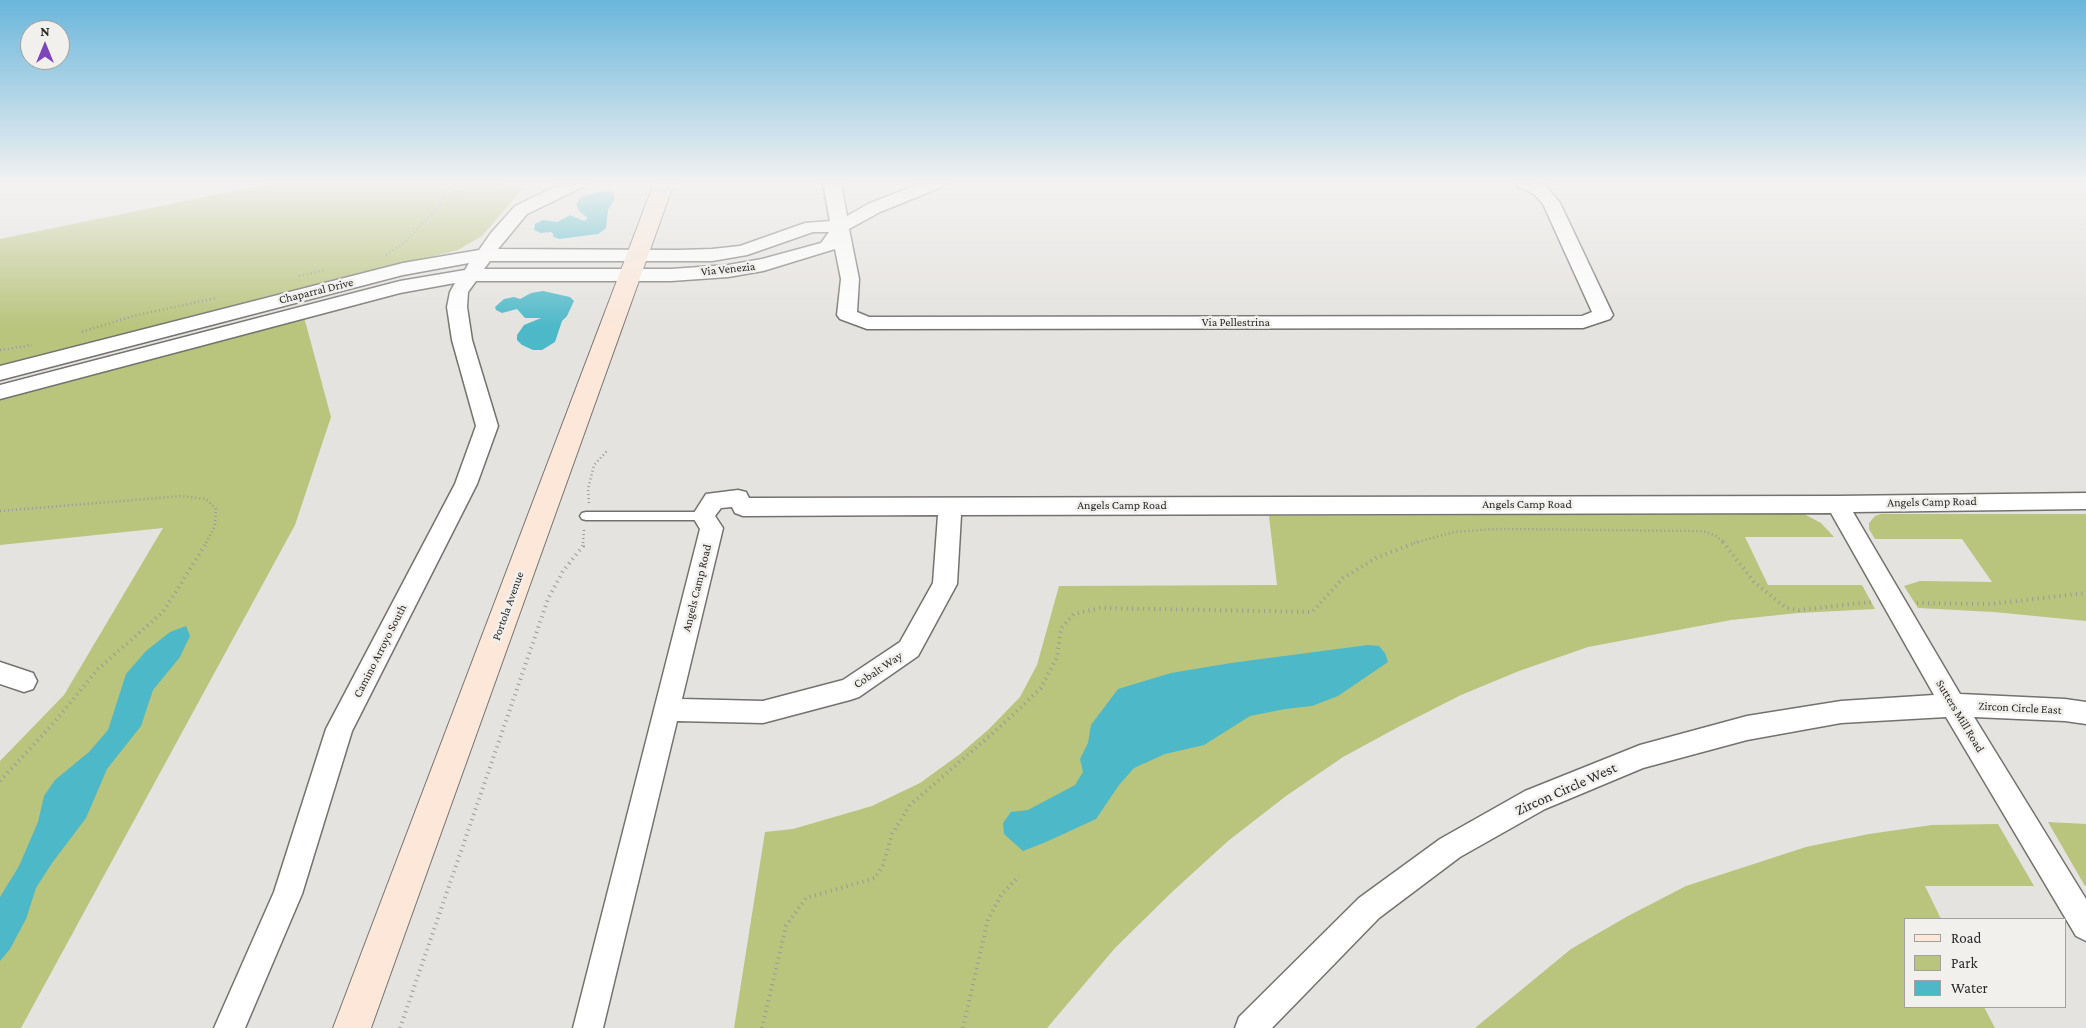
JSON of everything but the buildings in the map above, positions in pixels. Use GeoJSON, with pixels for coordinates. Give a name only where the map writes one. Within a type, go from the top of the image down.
{"type":"FeatureCollection","features":[{"type":"Feature","properties":{"kind":"main road","name":"Portola Avenue"},"geometry":{"type":"LineString","coordinates":[[352,1028],[647,231]]}},
{"type":"Feature","properties":{"kind":"street","name":"Camino Arroyo South"},"geometry":{"type":"LineString","coordinates":[[229,1028],[288,894],[339,729],[466,484],[487,426],[462,340],[458,307],[459,292],[502,231]]}},
{"type":"Feature","properties":{"kind":"street","name":"Via Venezia"},"geometry":{"type":"LineString","coordinates":[[634,266],[728,271],[762,266],[828,247],[838,231]]}},
{"type":"Feature","properties":{"kind":"street","name":"Via Pellestrina"},"geometry":{"type":"LineString","coordinates":[[842,231],[850,279],[847,315],[867,323],[1584,322],[1603,315],[1564,231]]}},
{"type":"Feature","properties":{"kind":"street","name":"Chaparral Drive"},"geometry":{"type":"LineString","coordinates":[[0,372],[403,269],[485,255],[634,266]]}},
{"type":"Feature","properties":{"kind":"street","name":"Chaparral Drive"},"geometry":{"type":"LineString","coordinates":[[0,392],[400,288],[470,276],[634,266]]}},
{"type":"Feature","properties":{"kind":"street","name":"Angels Camp Road"},"geometry":{"type":"LineString","coordinates":[[588,1028],[712,528],[703,516],[714,500],[738,498],[743,507],[1837,504],[2086,501]]}},
{"type":"Feature","properties":{"kind":"street","name":"Sutters Mill Road"},"geometry":{"type":"LineString","coordinates":[[1837,504],[1953,705],[2086,926]]}},
{"type":"Feature","properties":{"kind":"street","name":"Cobalt Way"},"geometry":{"type":"LineString","coordinates":[[667,710],[763,712],[850,689],[909,649],[945,584],[950,506]]}},
{"type":"Feature","properties":{"kind":"street"},"geometry":{"type":"LineString","coordinates":[[0,673],[24,681]]}},
{"type":"Feature","properties":{"kind":"street","name":"Zircon Circle East"},"geometry":{"type":"LineString","coordinates":[[1953,705],[2065,710],[2086,713]]}},
{"type":"Feature","properties":{"kind":"street","name":"Zircon Circle West"},"geometry":{"type":"LineString","coordinates":[[1250,1028],[1369,908],[1450,848],[1536,800],[1640,757],[1747,728],[1841,712],[1953,705]]}},
{"type":"Feature","properties":{"kind":"lane"},"geometry":{"type":"LineString","coordinates":[[586,516],[703,516]]}},
{"type":"Feature","properties":{"kind":"path"},"geometry":{"type":"LineString","coordinates":[[382,258],[404,243],[415,231]]}},
{"type":"Feature","properties":{"kind":"path"},"geometry":{"type":"LineString","coordinates":[[292,279],[328,270]]}},
{"type":"Feature","properties":{"kind":"path"},"geometry":{"type":"LineString","coordinates":[[81,332],[133,316],[224,296]]}},
{"type":"Feature","properties":{"kind":"path"},"geometry":{"type":"LineString","coordinates":[[0,350],[37,344]]}},
{"type":"Feature","properties":{"kind":"path"},"geometry":{"type":"LineString","coordinates":[[400,1028],[548,599],[563,571],[583,546],[584,524],[590,498],[588,489],[590,480],[594,465],[607,451]]}},
{"type":"Feature","properties":{"kind":"path"},"geometry":{"type":"LineString","coordinates":[[0,512],[182,496],[206,499],[216,509],[215,526],[202,552],[163,612],[98,669],[52,725],[0,781]]}},
{"type":"Feature","properties":{"kind":"path"},"geometry":{"type":"LineString","coordinates":[[762,1028],[786,926],[806,898],[875,878],[883,864],[892,834],[910,805],[1001,726],[1041,688],[1057,657],[1061,628],[1074,614],[1100,608],[1312,612],[1343,578],[1376,558],[1420,541],[1454,532],[1496,529],[1703,531],[1716,536],[1728,547],[1754,582],[1772,598],[1786,608],[1798,610],[1871,602],[1990,604],[2086,593]]}},
{"type":"Feature","properties":{"kind":"path"},"geometry":{"type":"LineString","coordinates":[[963,1028],[988,919],[1002,894],[1019,876]]}},
{"type":"Feature","properties":{"kind":"green space"},"geometry":{"type":"Polygon","coordinates":[[[39,231],[486,231],[482,236],[458,250],[0,367],[0,239],[39,231]]]}},
{"type":"Feature","properties":{"kind":"green space"},"geometry":{"type":"Polygon","coordinates":[[[304,317],[331,417],[295,525],[21,1028],[0,1028],[0,761],[64,695],[163,528],[0,545],[0,397],[304,317]]]}},
{"type":"Feature","properties":{"kind":"green space"},"geometry":{"type":"Polygon","coordinates":[[[1804,514],[1821,523],[1834,537],[1745,537],[1768,585],[1862,585],[1875,609],[1798,613],[1731,620],[1588,647],[1519,671],[1461,695],[1343,757],[1286,796],[1228,841],[1115,948],[1047,1028],[734,1028],[765,832],[793,829],[872,806],[920,783],[960,754],[989,729],[1020,697],[1037,665],[1059,586],[1277,585],[1269,516],[1804,514]]]}},
{"type":"Feature","properties":{"kind":"green space"},"geometry":{"type":"Polygon","coordinates":[[[1881,514],[2086,514],[2086,621],[1994,612],[1918,608],[1904,586],[1920,581],[1992,582],[1962,539],[1875,539],[1869,529],[1869,523],[1875,516],[1881,514]]]}},
{"type":"Feature","properties":{"kind":"green space"},"geometry":{"type":"Polygon","coordinates":[[[2048,822],[2086,824],[2086,886],[2085,886],[2048,822]]]}},
{"type":"Feature","properties":{"kind":"green space"},"geometry":{"type":"Polygon","coordinates":[[[1998,824],[2034,886],[1925,886],[1941,918],[1904,918],[1904,1008],[1985,1008],[1995,1028],[1475,1028],[1571,949],[1628,916],[1686,886],[1806,847],[1869,834],[1932,825],[1998,824]]]}},
{"type":"Feature","properties":{"kind":"water"},"geometry":{"type":"Polygon","coordinates":[[[536,231],[602,231],[598,234],[559,239],[552,236],[554,235],[551,232],[541,233],[536,231]]]}},
{"type":"Feature","properties":{"kind":"water"},"geometry":{"type":"Polygon","coordinates":[[[543,291],[570,297],[574,301],[567,316],[562,321],[555,342],[542,350],[533,350],[522,345],[517,340],[517,335],[524,325],[541,318],[525,318],[517,309],[502,313],[496,310],[495,307],[504,299],[514,297],[520,299],[531,293],[543,291]]]}},
{"type":"Feature","properties":{"kind":"water"},"geometry":{"type":"Polygon","coordinates":[[[186,626],[190,636],[180,657],[153,690],[141,726],[107,769],[86,818],[52,863],[36,888],[26,919],[10,949],[0,961],[0,897],[19,866],[38,822],[44,796],[55,780],[89,752],[108,730],[126,674],[146,651],[170,632],[186,626]]]}},
{"type":"Feature","properties":{"kind":"water"},"geometry":{"type":"Polygon","coordinates":[[[1368,645],[1379,646],[1385,653],[1388,662],[1338,696],[1312,706],[1250,716],[1204,745],[1165,754],[1134,768],[1119,785],[1096,819],[1046,842],[1023,851],[1004,834],[1003,823],[1011,812],[1028,810],[1075,785],[1083,772],[1080,759],[1088,743],[1091,725],[1118,689],[1171,673],[1368,645]]]}}]}
